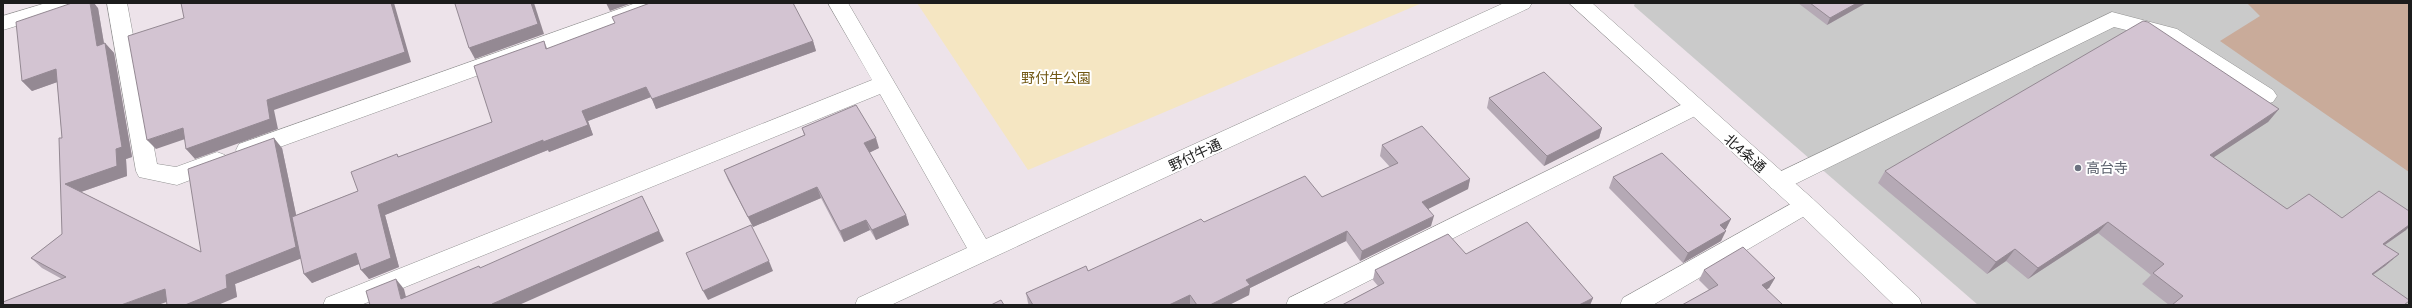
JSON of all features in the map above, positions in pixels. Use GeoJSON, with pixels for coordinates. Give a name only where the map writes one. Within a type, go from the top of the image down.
{"type":"FeatureCollection","features":[{"type":"Feature","properties":{"kind":"street"},"geometry":{"type":"LineString","coordinates":[[3,23],[69,3]]}},
{"type":"Feature","properties":{"kind":"street"},"geometry":{"type":"LineString","coordinates":[[117,3],[147,171],[177,176],[657,3]]}},
{"type":"Feature","properties":{"kind":"street"},"geometry":{"type":"LineString","coordinates":[[838,3],[982,253]]}},
{"type":"Feature","properties":{"kind":"street","name":"野付牛通"},"geometry":{"type":"LineString","coordinates":[[867,305],[1522,3]]}},
{"type":"Feature","properties":{"kind":"street","name":"北4条通"},"geometry":{"type":"LineString","coordinates":[[1579,3],[1693,107],[1779,182],[1910,305]]}},
{"type":"Feature","properties":{"kind":"street"},"geometry":{"type":"LineString","coordinates":[[1779,182],[2112,19],[2170,34],[2266,96]]}},
{"type":"Feature","properties":{"kind":"street"},"geometry":{"type":"LineString","coordinates":[[335,305],[884,84]]}},
{"type":"Feature","properties":{"kind":"street"},"geometry":{"type":"LineString","coordinates":[[1298,305],[1693,107]]}},
{"type":"Feature","properties":{"kind":"street"},"geometry":{"type":"LineString","coordinates":[[1632,305],[1805,206]]}},
{"type":"Feature","properties":{"kind":"shaded area"},"geometry":{"type":"Polygon","coordinates":[[[1635,3],[2409,3],[2409,305],[1978,305],[1634,6],[1635,3]]]}},
{"type":"Feature","properties":{"kind":"shaded area"},"geometry":{"type":"Polygon","coordinates":[[[2247,3],[2409,3],[2409,172],[2220,41],[2260,16],[2247,3]]]}},
{"type":"Feature","properties":{"kind":"green space","name":"野付牛公園"},"geometry":{"type":"Polygon","coordinates":[[[917,3],[1422,3],[1028,170],[917,3]]]}},
{"type":"Feature","properties":{"kind":"building"},"geometry":{"type":"Polygon","coordinates":[[[72,3],[90,3],[97,46],[105,43],[122,147],[116,149],[117,166],[65,184],[201,252],[188,169],[274,138],[296,247],[226,275],[227,288],[185,305],[167,305],[165,289],[121,305],[3,305],[3,302],[66,277],[31,258],[62,234],[59,138],[62,138],[56,69],[22,81],[16,22],[72,3]]]}},
{"type":"Feature","properties":{"kind":"building"},"geometry":{"type":"Polygon","coordinates":[[[181,3],[391,3],[405,52],[267,100],[270,119],[186,149],[183,128],[147,140],[128,36],[184,18],[181,3]]]}},
{"type":"Feature","properties":{"kind":"building"},"geometry":{"type":"Polygon","coordinates":[[[531,3],[538,24],[469,48],[455,4],[531,3]]]}},
{"type":"Feature","properties":{"kind":"building"},"geometry":{"type":"Polygon","coordinates":[[[650,3],[793,3],[813,41],[652,99],[646,87],[582,111],[588,125],[543,142],[543,140],[378,205],[391,258],[361,270],[356,253],[304,274],[292,217],[358,191],[351,172],[397,154],[398,157],[492,122],[474,66],[544,41],[546,49],[615,23],[612,17],[650,3]]]}},
{"type":"Feature","properties":{"kind":"building"},"geometry":{"type":"Polygon","coordinates":[[[1810,3],[1857,3],[1830,18],[1810,3]]]}},
{"type":"Feature","properties":{"kind":"building","name":"高台寺"},"geometry":{"type":"Polygon","coordinates":[[[2143,21],[2148,22],[2279,109],[2210,155],[2287,209],[2309,194],[2342,218],[2379,191],[2409,211],[2409,225],[2383,244],[2399,254],[2372,274],[2409,301],[2404,305],[2172,305],[2183,296],[2153,273],[2164,264],[2108,222],[2038,268],[2015,249],[1996,262],[1885,171],[2143,21]]]}},
{"type":"Feature","properties":{"kind":"building"},"geometry":{"type":"Polygon","coordinates":[[[1544,72],[1602,128],[1547,156],[1489,98],[1544,72]]]}},
{"type":"Feature","properties":{"kind":"building"},"geometry":{"type":"Polygon","coordinates":[[[856,105],[876,138],[864,143],[906,215],[872,230],[866,220],[840,231],[817,187],[748,217],[724,170],[805,135],[802,128],[856,105]]]}},
{"type":"Feature","properties":{"kind":"building"},"geometry":{"type":"Polygon","coordinates":[[[1422,126],[1470,179],[1422,202],[1434,216],[1362,251],[1347,231],[1246,280],[1250,285],[1210,305],[1197,305],[1190,295],[1169,305],[1033,305],[1026,293],[1086,266],[1088,271],[1201,219],[1204,222],[1305,176],[1322,197],[1398,163],[1382,145],[1422,126]]]}},
{"type":"Feature","properties":{"kind":"building"},"geometry":{"type":"Polygon","coordinates":[[[1662,153],[1731,219],[1720,225],[1726,231],[1688,253],[1613,177],[1662,153]]]}},
{"type":"Feature","properties":{"kind":"building"},"geometry":{"type":"Polygon","coordinates":[[[642,196],[659,231],[492,305],[370,305],[366,291],[396,279],[401,299],[479,266],[480,268],[642,196]]]}},
{"type":"Feature","properties":{"kind":"building"},"geometry":{"type":"Polygon","coordinates":[[[1527,222],[1593,298],[1579,305],[1342,305],[1384,283],[1375,270],[1448,234],[1466,254],[1527,222]]]}},
{"type":"Feature","properties":{"kind":"building"},"geometry":{"type":"Polygon","coordinates":[[[751,225],[769,261],[703,291],[686,253],[751,225]]]}},
{"type":"Feature","properties":{"kind":"building"},"geometry":{"type":"Polygon","coordinates":[[[1743,247],[1775,278],[1762,285],[1783,305],[1682,305],[1718,285],[1704,270],[1743,247]]]}},
{"type":"Feature","properties":{"kind":"building"},"geometry":{"type":"Polygon","coordinates":[[[1001,300],[1004,305],[991,305],[1001,300]]]}},
{"type":"Feature","properties":{"kind":"place","name":"高台寺"},"geometry":{"type":"Point","coordinates":[2078,168]}}]}
